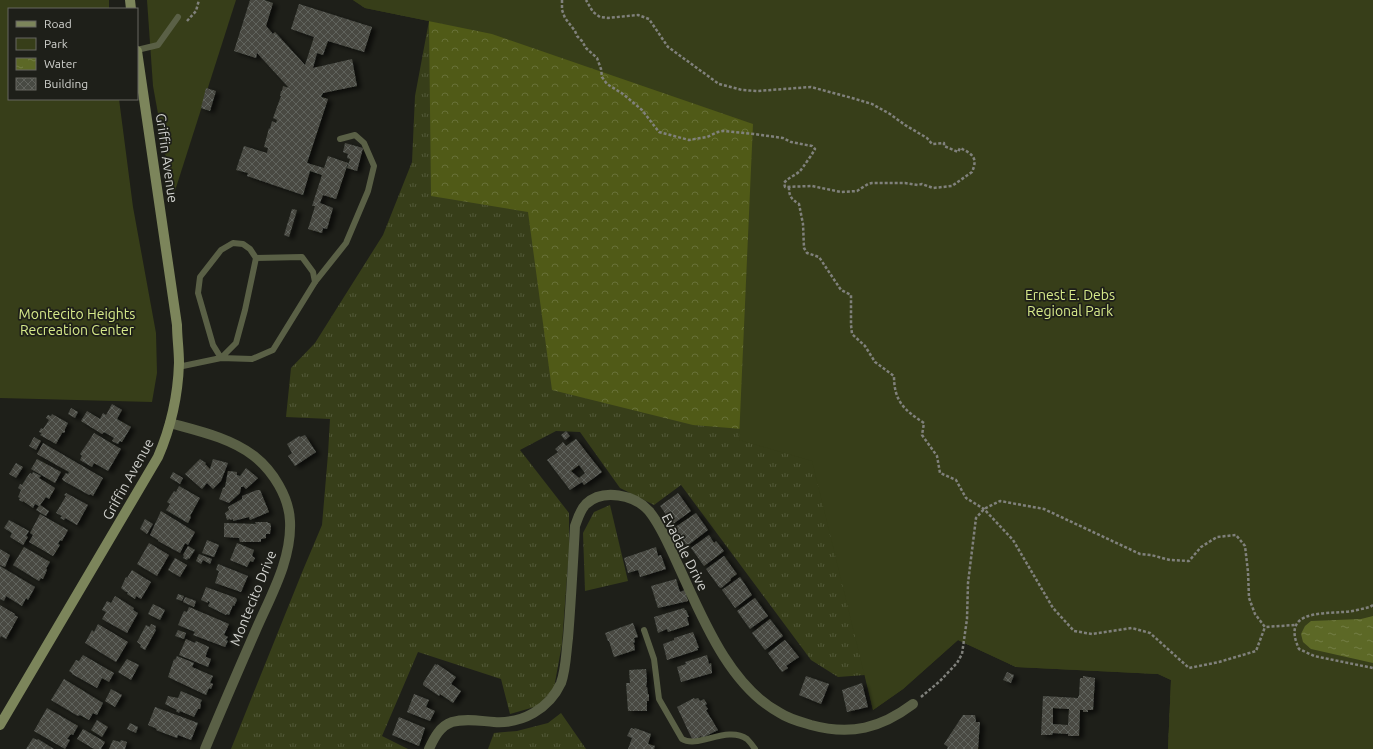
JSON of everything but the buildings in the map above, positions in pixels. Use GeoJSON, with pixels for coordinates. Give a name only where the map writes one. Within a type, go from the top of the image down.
{"type":"FeatureCollection","features":[{"type":"Feature","properties":{"kind":"street","name":"Griffin Avenue"},"geometry":{"type":"LineString","coordinates":[[0,725],[158,456],[165,442],[170,423],[178,367],[177,325],[138,58]]}},
{"type":"Feature","properties":{"kind":"street","name":"Montecito Drive"},"geometry":{"type":"LineString","coordinates":[[170,423],[218,437],[236,445],[254,456],[268,469],[278,484],[286,501],[290,519],[290,534],[281,572],[205,749]]}},
{"type":"Feature","properties":{"kind":"street","name":"Evadale Drive"},"geometry":{"type":"LineString","coordinates":[[430,749],[433,740],[441,728],[451,722],[464,720],[496,722],[528,717],[541,709],[553,696],[561,683],[565,668],[575,526],[579,515],[586,504],[597,498],[611,496],[628,498],[640,502],[649,512],[666,539],[700,612],[728,663],[747,688],[762,702],[780,714],[802,722],[821,728],[841,730],[879,724],[897,716],[913,704]]}},
{"type":"Feature","properties":{"kind":"lane"},"geometry":{"type":"LineString","coordinates":[[138,51],[158,45],[178,17]]}},
{"type":"Feature","properties":{"kind":"lane"},"geometry":{"type":"LineString","coordinates":[[178,367],[221,358],[252,359],[273,350],[315,282],[346,243],[368,191],[374,166],[364,143],[355,136],[340,139]]}},
{"type":"Feature","properties":{"kind":"lane"},"geometry":{"type":"LineString","coordinates":[[233,243],[243,244],[250,249],[256,258],[245,310],[236,343],[221,358],[213,345],[198,293],[200,277],[221,250],[233,243]]}},
{"type":"Feature","properties":{"kind":"lane"},"geometry":{"type":"LineString","coordinates":[[256,258],[302,257],[313,272],[315,282]]}},
{"type":"Feature","properties":{"kind":"lane"},"geometry":{"type":"LineString","coordinates":[[644,630],[654,659],[659,699],[686,744],[700,744],[730,736],[740,736],[748,740],[755,749]]}},
{"type":"Feature","properties":{"kind":"path"},"geometry":{"type":"LineString","coordinates":[[178,17],[188,22],[196,11],[199,0]]}},
{"type":"Feature","properties":{"kind":"path"},"geometry":{"type":"LineString","coordinates":[[562,0],[562,10],[565,18],[586,48],[597,58],[602,77],[607,84],[623,94],[642,110],[658,132],[689,140],[707,137],[723,131],[783,138],[791,142],[812,146],[815,149],[815,152],[809,157],[800,171],[792,175],[784,183],[785,187],[812,186],[841,192],[857,191],[872,183],[905,183],[918,185],[922,184],[933,188],[952,186],[972,172],[975,161],[969,152],[960,148],[958,152],[944,146],[944,143],[932,144],[927,138],[872,104],[812,87],[757,91],[742,90],[718,84],[668,47],[649,19],[638,15],[608,18],[600,17],[592,12],[586,0]]}},
{"type":"Feature","properties":{"kind":"path"},"geometry":{"type":"LineString","coordinates":[[789,187],[791,199],[799,204],[803,224],[804,248],[807,253],[819,257],[841,290],[851,295],[852,334],[865,346],[875,362],[894,376],[894,389],[902,406],[924,423],[922,435],[937,456],[940,473],[956,480],[966,498],[984,508],[1013,540],[1053,608],[1074,631],[1092,634],[1132,628],[1150,633],[1189,668],[1219,662],[1256,651],[1265,627]]}},
{"type":"Feature","properties":{"kind":"path"},"geometry":{"type":"LineString","coordinates":[[913,704],[940,681],[957,663],[962,654],[965,639],[968,583],[976,518],[984,508],[1000,501],[1044,509],[1140,554],[1152,555],[1170,560],[1189,561],[1202,547],[1217,537],[1236,535],[1245,546],[1249,598],[1255,614],[1265,627]]}},
{"type":"Feature","properties":{"kind":"path"},"geometry":{"type":"LineString","coordinates":[[1373,605],[1370,607],[1343,612],[1321,613],[1303,617],[1295,626],[1294,639],[1299,649],[1314,656],[1373,668]]}},
{"type":"Feature","properties":{"kind":"path"},"geometry":{"type":"LineString","coordinates":[[1265,627],[1295,626]]}},
{"type":"Feature","properties":{"kind":"green space","name":"Montecito Heights Recreation Center"},"geometry":{"type":"Polygon","coordinates":[[[0,0],[109,0],[109,8],[8,8],[8,100],[119,100],[133,207],[156,333],[157,373],[152,402],[0,398],[0,0]]]}},
{"type":"Feature","properties":{"kind":"green space"},"geometry":{"type":"Polygon","coordinates":[[[147,0],[236,0],[173,197],[153,86],[147,0]]]}},
{"type":"Feature","properties":{"kind":"green space","name":"Ernest E. Debs Regional Park"},"geometry":{"type":"Polygon","coordinates":[[[353,0],[1373,0],[1373,749],[1168,749],[1171,680],[1158,674],[1016,667],[958,640],[903,689],[873,710],[865,675],[838,677],[811,660],[681,485],[654,505],[620,488],[580,432],[556,431],[520,450],[569,513],[569,550],[562,644],[554,688],[538,706],[510,714],[501,679],[418,652],[382,736],[408,749],[231,749],[322,525],[330,419],[286,417],[291,368],[315,343],[383,235],[412,162],[415,96],[429,21],[365,8],[353,0]]]}},
{"type":"Feature","properties":{"kind":"green space","name":"Ernest E. Debs Regional Park"},"geometry":{"type":"Polygon","coordinates":[[[353,0],[1373,0],[1373,749],[1168,749],[1171,680],[1158,674],[1016,667],[958,640],[903,689],[873,710],[812,461],[739,440],[753,124],[492,34],[365,8],[353,0]]]}},
{"type":"Feature","properties":{"kind":"green space"},"geometry":{"type":"Polygon","coordinates":[[[429,21],[626,31],[954,130],[793,433],[693,425],[552,390],[528,212],[431,196],[429,21]]]}},
{"type":"Feature","properties":{"kind":"green space"},"geometry":{"type":"Polygon","coordinates":[[[610,505],[628,581],[585,591],[583,533],[594,512],[610,505]]]}},
{"type":"Feature","properties":{"kind":"green space"},"geometry":{"type":"Polygon","coordinates":[[[561,713],[586,749],[488,749],[494,733],[517,731],[548,723],[561,713]]]}},
{"type":"Feature","properties":{"kind":"water"},"geometry":{"type":"Polygon","coordinates":[[[1373,616],[1373,663],[1311,649],[1303,642],[1301,634],[1305,626],[1311,621],[1361,619],[1373,616]]]}}]}
